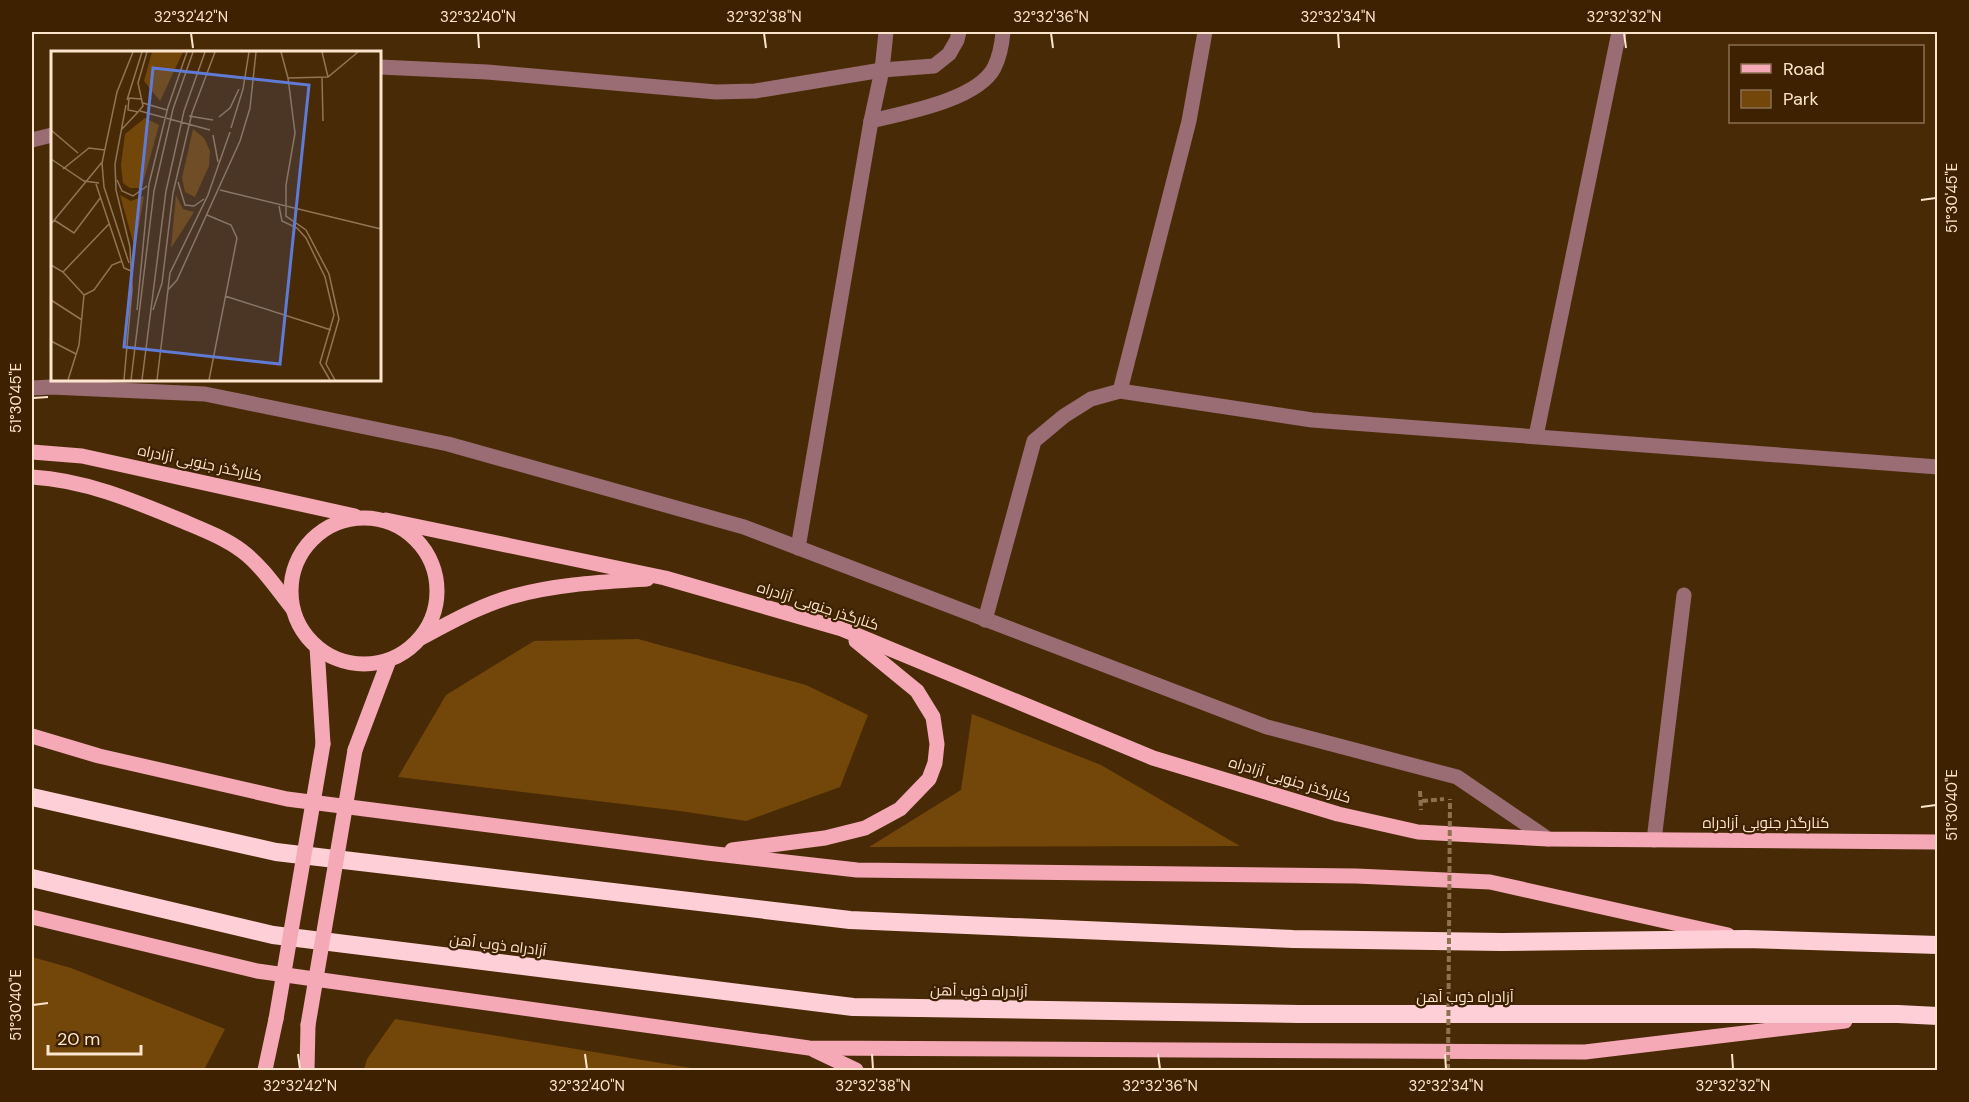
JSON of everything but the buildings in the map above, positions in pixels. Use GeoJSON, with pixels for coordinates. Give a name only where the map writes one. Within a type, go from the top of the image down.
{"type":"FeatureCollection","features":[{"type":"Feature","properties":{"kind":"highway"},"geometry":{"type":"LineString","coordinates":[[32,798],[276,852],[850,920],[1293,939],[1502,942],[1746,939],[1938,945]]}},
{"type":"Feature","properties":{"kind":"highway","name":"آزادراه ذوب آهن"},"geometry":{"type":"LineString","coordinates":[[32,878],[273,935],[853,1007],[1299,1014],[1898,1014],[1938,1016]]}},
{"type":"Feature","properties":{"kind":"main road","name":"کنارگذر جنوبی آزادراه"},"geometry":{"type":"LineString","coordinates":[[32,452],[82,456],[360,517]]}},
{"type":"Feature","properties":{"kind":"main road"},"geometry":{"type":"LineString","coordinates":[[32,477],[56,479],[110,493],[218,536],[243,552],[256,565],[293,609],[302,630],[317,648],[347,662],[364,665],[389,660],[407,651],[421,638],[434,617],[438,593],[435,569],[424,548],[407,530],[386,520],[360,517],[335,522],[313,537],[298,558],[291,583],[293,609]]}},
{"type":"Feature","properties":{"kind":"main road","name":"کنارگذر جنوبی آزادراه"},"geometry":{"type":"LineString","coordinates":[[386,520],[665,578],[843,629],[1153,758],[1338,814],[1418,832],[1548,839],[1938,842]]}},
{"type":"Feature","properties":{"kind":"main road","name":"کنارگذر جنوبی آزادراه"},"geometry":{"type":"LineString","coordinates":[[421,638],[470,612],[515,596],[579,584],[665,578]]}},
{"type":"Feature","properties":{"kind":"main road"},"geometry":{"type":"LineString","coordinates":[[707,853],[825,838],[865,828],[900,809],[929,779],[936,763],[933,717],[917,691],[843,629]]}},
{"type":"Feature","properties":{"kind":"main road"},"geometry":{"type":"LineString","coordinates":[[265,1071],[323,744],[317,648]]}},
{"type":"Feature","properties":{"kind":"main road"},"geometry":{"type":"LineString","coordinates":[[307,1071],[308,1025],[355,750],[389,660]]}},
{"type":"Feature","properties":{"kind":"main road"},"geometry":{"type":"LineString","coordinates":[[32,736],[99,756],[287,799],[707,853],[857,870],[1356,876],[1490,882],[1746,939]]}},
{"type":"Feature","properties":{"kind":"main road"},"geometry":{"type":"LineString","coordinates":[[32,917],[257,971],[808,1048],[1586,1053],[1898,1014]]}},
{"type":"Feature","properties":{"kind":"main road"},"geometry":{"type":"LineString","coordinates":[[808,1048],[856,1071]]}},
{"type":"Feature","properties":{"kind":"street"},"geometry":{"type":"LineString","coordinates":[[798,548],[871,121],[882,70],[886,32]]}},
{"type":"Feature","properties":{"kind":"street"},"geometry":{"type":"LineString","coordinates":[[381,67],[487,72],[716,92],[755,91],[882,70],[934,66],[949,54],[957,40],[958,32]]}},
{"type":"Feature","properties":{"kind":"street"},"geometry":{"type":"LineString","coordinates":[[871,121],[930,106],[972,90],[993,70],[1001,51],[1003,32]]}},
{"type":"Feature","properties":{"kind":"street"},"geometry":{"type":"LineString","coordinates":[[1120,391],[1189,121],[1205,32]]}},
{"type":"Feature","properties":{"kind":"street"},"geometry":{"type":"LineString","coordinates":[[1536,436],[1619,32]]}},
{"type":"Feature","properties":{"kind":"street"},"geometry":{"type":"LineString","coordinates":[[32,140],[51,135]]}},
{"type":"Feature","properties":{"kind":"street"},"geometry":{"type":"LineString","coordinates":[[32,388],[205,394],[448,444],[744,527],[1268,727],[1457,777],[1548,839]]}},
{"type":"Feature","properties":{"kind":"street"},"geometry":{"type":"LineString","coordinates":[[986,620],[1034,441],[1064,416],[1091,399],[1120,391],[1312,420],[1938,467]]}},
{"type":"Feature","properties":{"kind":"street"},"geometry":{"type":"LineString","coordinates":[[1654,840],[1684,595]]}},
{"type":"Feature","properties":{"kind":"path"},"geometry":{"type":"LineString","coordinates":[[1416,766],[1422,801],[1418,832]]}},
{"type":"Feature","properties":{"kind":"path"},"geometry":{"type":"LineString","coordinates":[[1422,801],[1450,799],[1448,1071]]}},
{"type":"Feature","properties":{"kind":"green space"},"geometry":{"type":"Polygon","coordinates":[[[638,639],[806,685],[868,715],[840,787],[746,821],[398,777],[446,695],[534,641],[638,639]]]}},
{"type":"Feature","properties":{"kind":"green space"},"geometry":{"type":"Polygon","coordinates":[[[972,714],[1101,765],[1240,846],[869,847],[961,790],[972,714]]]}},
{"type":"Feature","properties":{"kind":"green space"},"geometry":{"type":"Polygon","coordinates":[[[32,957],[71,968],[225,1029],[204,1070],[32,1070],[32,957]]]}},
{"type":"Feature","properties":{"kind":"green space"},"geometry":{"type":"Polygon","coordinates":[[[395,1019],[703,1070],[364,1070],[367,1059],[395,1019]]]}}]}
